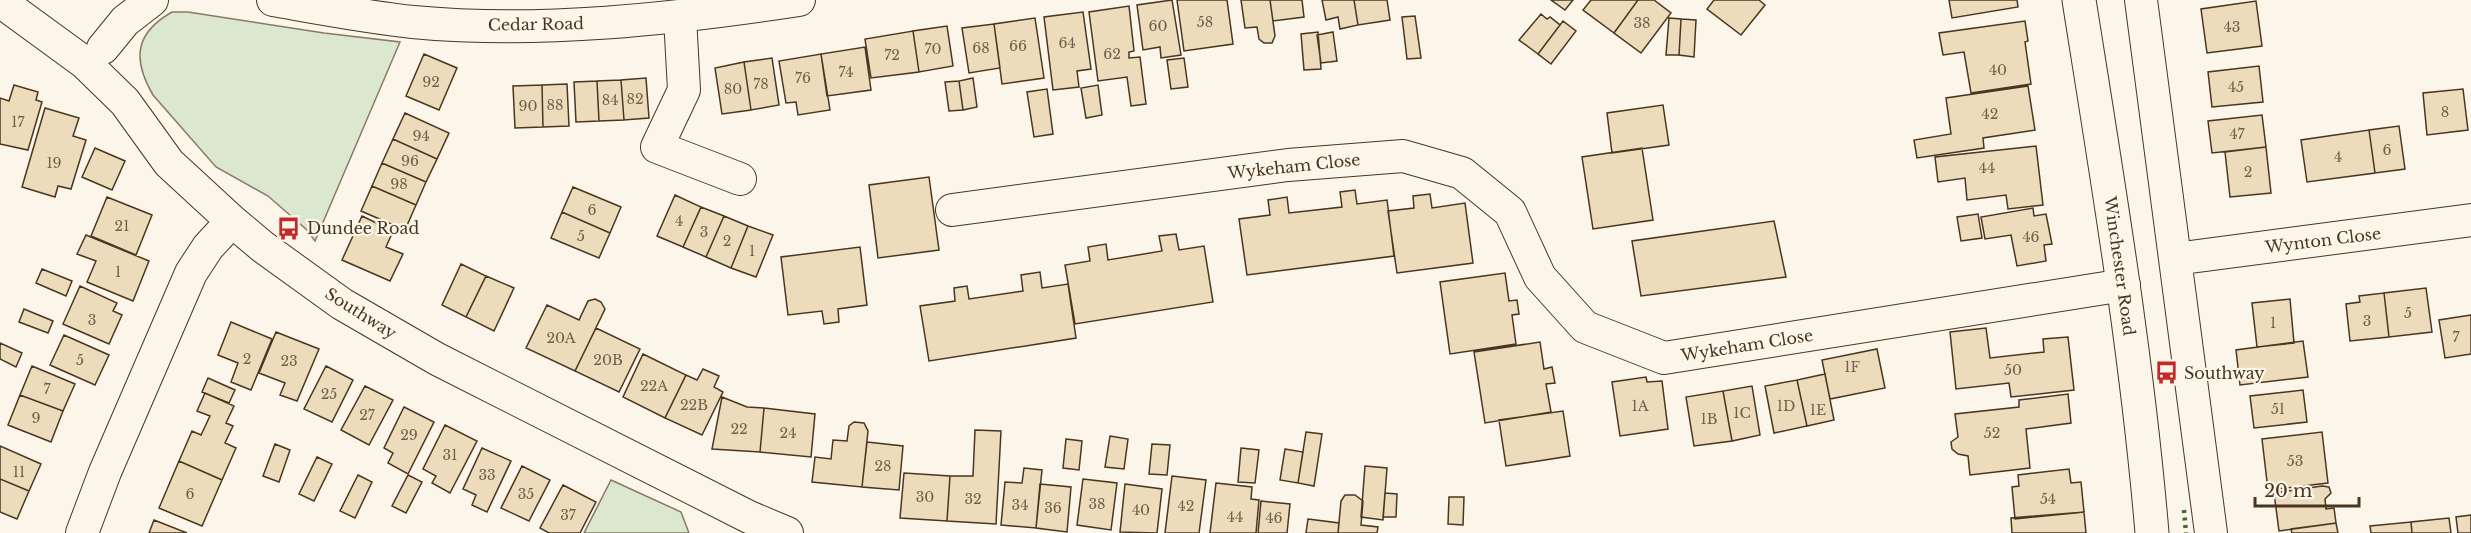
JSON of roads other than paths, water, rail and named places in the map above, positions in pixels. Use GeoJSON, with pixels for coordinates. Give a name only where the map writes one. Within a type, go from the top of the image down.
{"type":"FeatureCollection","features":[{"type":"Feature","properties":{"kind":"street"},"geometry":{"type":"LineString","coordinates":[[103,48],[124,21],[152,0]]}},
{"type":"Feature","properties":{"kind":"street","name":"Cedar Road"},"geometry":{"type":"LineString","coordinates":[[273,0],[345,13],[437,23],[531,25],[680,17],[796,0]]}},
{"type":"Feature","properties":{"kind":"street","name":"Winchester Road"},"geometry":{"type":"LineString","coordinates":[[2079,0],[2124,285],[2146,460],[2151,533]]}},
{"type":"Feature","properties":{"kind":"street"},"geometry":{"type":"LineString","coordinates":[[2141,0],[2211,533]]}},
{"type":"Feature","properties":{"kind":"street","name":"Southway"},"geometry":{"type":"LineString","coordinates":[[0,1],[85,63],[125,102],[169,163],[232,221],[263,248],[342,304],[437,359],[746,525],[787,533]]}},
{"type":"Feature","properties":{"kind":"street"},"geometry":{"type":"LineString","coordinates":[[680,17],[684,90],[657,147],[740,179]]}},
{"type":"Feature","properties":{"kind":"street","name":"Wykeham Close"},"geometry":{"type":"LineString","coordinates":[[952,210],[1288,165],[1403,156],[1462,173],[1510,212],[1540,277],[1585,327],[1664,358],[2124,285]]}},
{"type":"Feature","properties":{"kind":"street","name":"Wynton Close"},"geometry":{"type":"LineString","coordinates":[[2175,259],[2471,220]]}},
{"type":"Feature","properties":{"kind":"street"},"geometry":{"type":"LineString","coordinates":[[82,533],[105,472],[191,273],[208,247],[232,221]]}},
{"type":"Feature","properties":{"kind":"place","name":"Dundee Road"},"geometry":{"type":"Point","coordinates":[289,228]}},
{"type":"Feature","properties":{"kind":"place","name":"Southway"},"geometry":{"type":"Point","coordinates":[2166,373]}}]}
